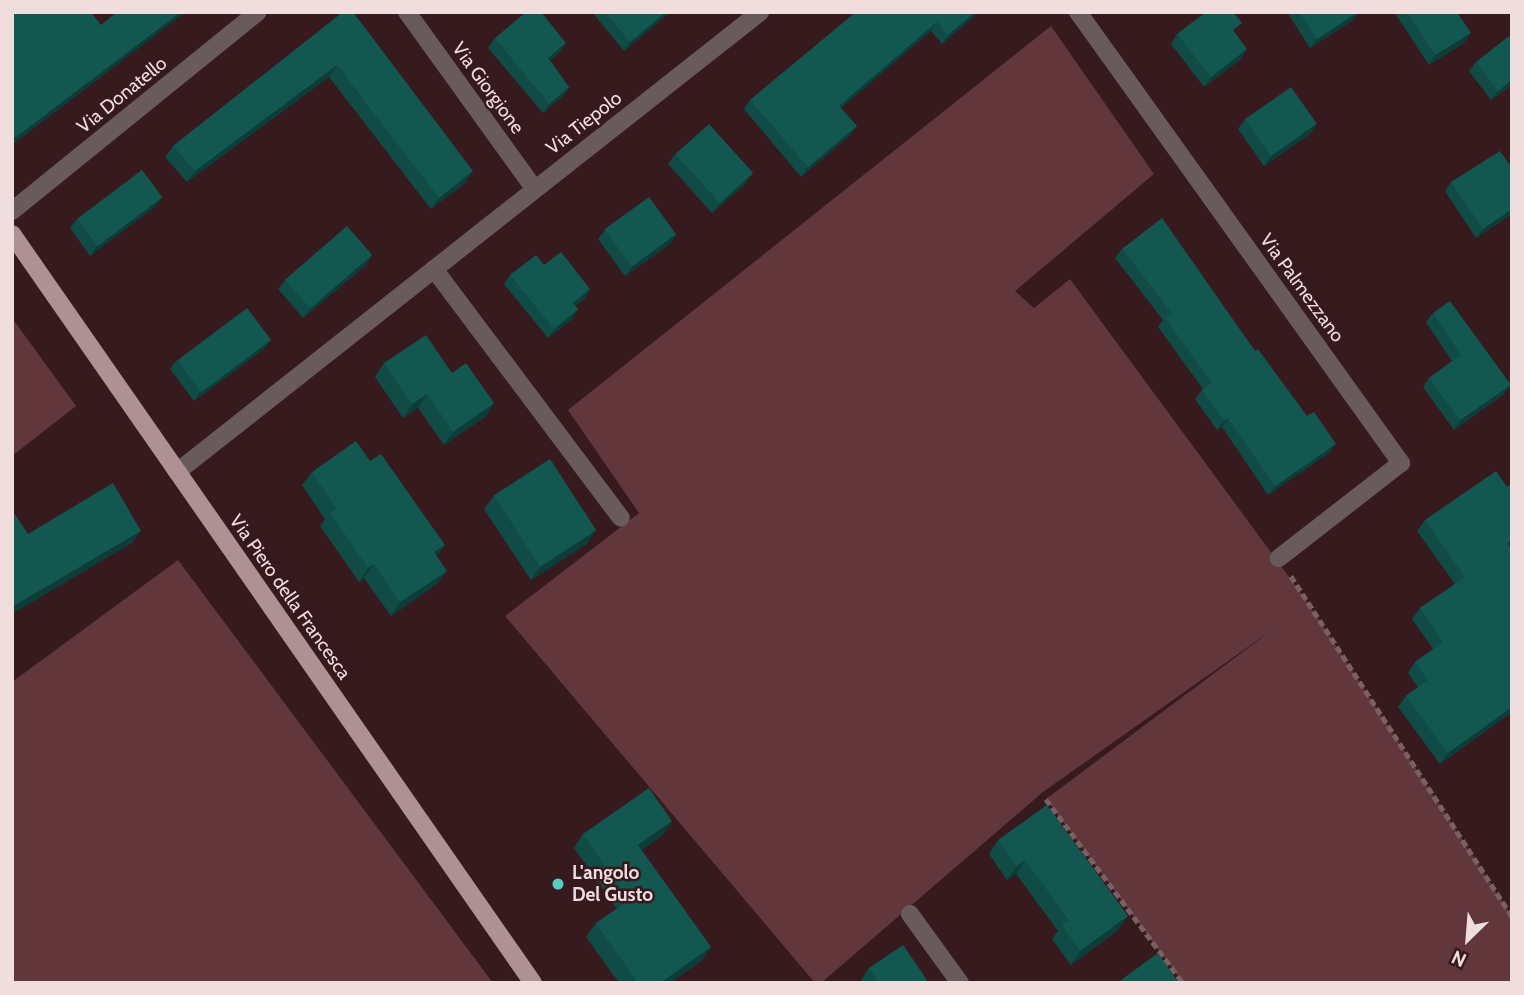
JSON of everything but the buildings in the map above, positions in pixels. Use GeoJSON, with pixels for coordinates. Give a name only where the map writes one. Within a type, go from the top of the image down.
{"type":"FeatureCollection","features":[{"type":"Feature","properties":{"kind":"main road","name":"Via Piero della Francesca"},"geometry":{"type":"LineString","coordinates":[[12,234],[533,983]]}},
{"type":"Feature","properties":{"kind":"street","name":"Via Donatello"},"geometry":{"type":"LineString","coordinates":[[12,211],[258,12]]}},
{"type":"Feature","properties":{"kind":"street","name":"Via Giorgione"},"geometry":{"type":"LineString","coordinates":[[407,12],[534,188]]}},
{"type":"Feature","properties":{"kind":"street","name":"Via Tiepolo"},"geometry":{"type":"LineString","coordinates":[[177,471],[760,12]]}},
{"type":"Feature","properties":{"kind":"street","name":"Via Palmezzano"},"geometry":{"type":"LineString","coordinates":[[1078,12],[1401,463],[1279,558]]}},
{"type":"Feature","properties":{"kind":"street"},"geometry":{"type":"LineString","coordinates":[[434,269],[621,518]]}},
{"type":"Feature","properties":{"kind":"street"},"geometry":{"type":"LineString","coordinates":[[911,914],[960,983]]}},
{"type":"Feature","properties":{"kind":"path"},"geometry":{"type":"LineString","coordinates":[[1279,558],[1512,916]]}},
{"type":"Feature","properties":{"kind":"path"},"geometry":{"type":"LineString","coordinates":[[1046,799],[1183,983]]}},
{"type":"Feature","properties":{"kind":"shaded area"},"geometry":{"type":"Polygon","coordinates":[[[1051,26],[1154,174],[1015,291],[1034,308],[1070,279],[1309,604],[1512,916],[1512,983],[1183,983],[1046,799],[1272,630],[1043,792],[821,983],[815,983],[505,616],[639,513],[568,410],[1051,26]]]}},
{"type":"Feature","properties":{"kind":"shaded area"},"geometry":{"type":"Polygon","coordinates":[[[12,318],[76,406],[12,456],[12,318]]]}},
{"type":"Feature","properties":{"kind":"shaded area"},"geometry":{"type":"Polygon","coordinates":[[[178,560],[493,983],[12,983],[12,682],[178,560]]]}},
{"type":"Feature","properties":{"kind":"place","name":"L'angolo Del Gusto"},"geometry":{"type":"Point","coordinates":[558,884]}}]}
